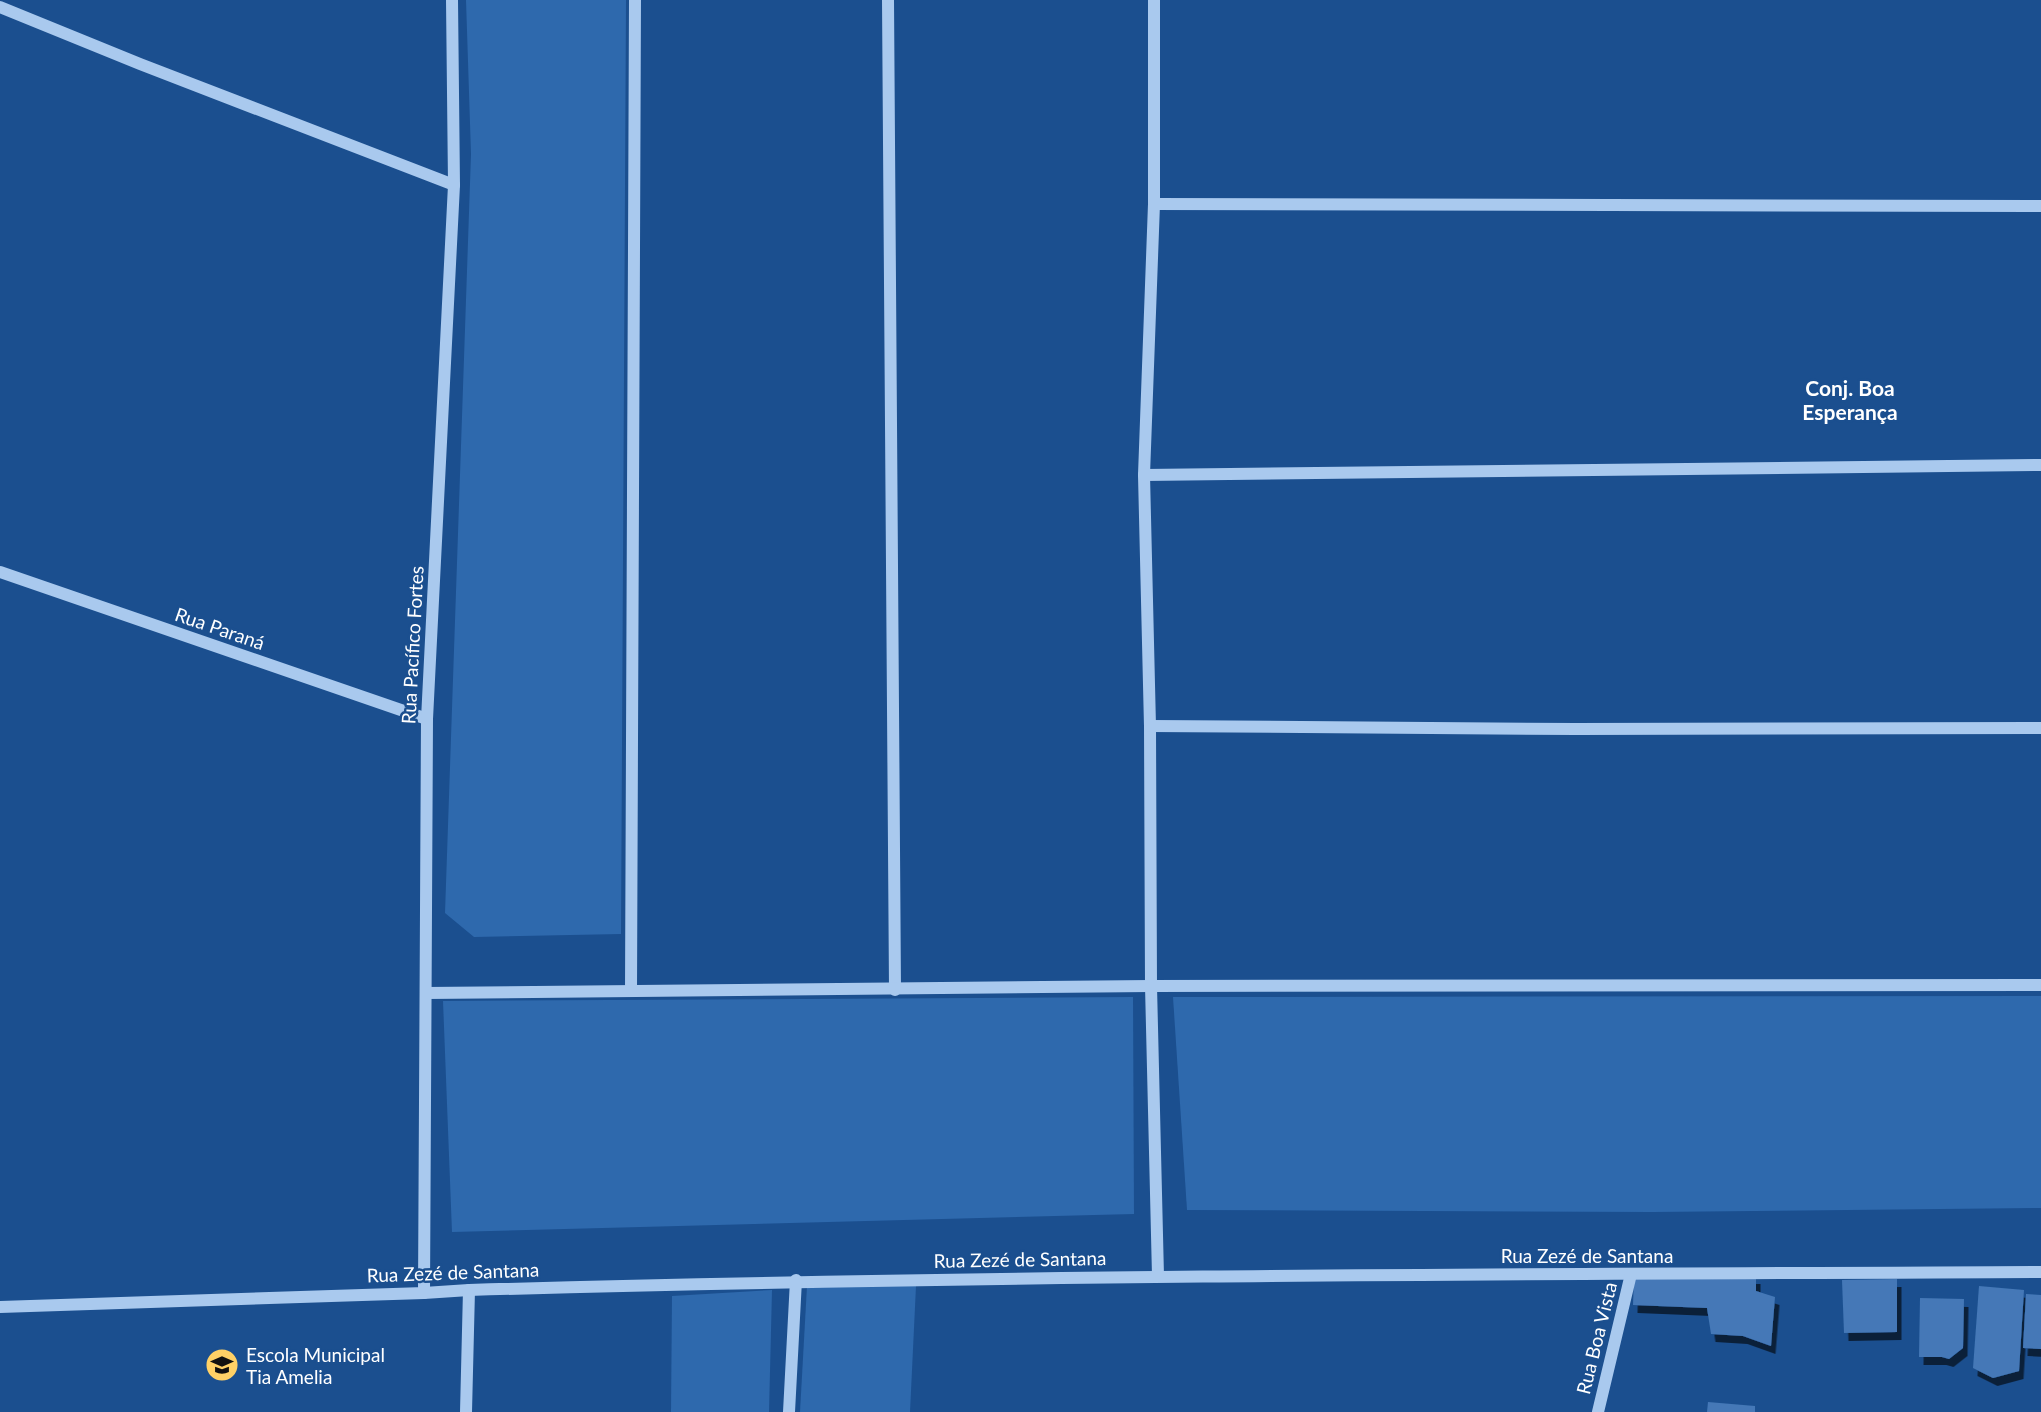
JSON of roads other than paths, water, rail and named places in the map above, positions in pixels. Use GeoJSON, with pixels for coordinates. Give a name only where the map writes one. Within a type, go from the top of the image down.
{"type":"FeatureCollection","features":[{"type":"Feature","properties":{"kind":"street","name":"Rua Pacífico Fortes"},"geometry":{"type":"LineString","coordinates":[[424,1293],[427,719],[454,185],[452,0]]}},
{"type":"Feature","properties":{"kind":"street"},"geometry":{"type":"LineString","coordinates":[[631,990],[635,0]]}},
{"type":"Feature","properties":{"kind":"street"},"geometry":{"type":"LineString","coordinates":[[888,0],[895,990]]}},
{"type":"Feature","properties":{"kind":"street"},"geometry":{"type":"LineString","coordinates":[[1154,0],[1154,204],[1144,475],[1158,1276]]}},
{"type":"Feature","properties":{"kind":"street"},"geometry":{"type":"LineString","coordinates":[[0,7],[454,185]]}},
{"type":"Feature","properties":{"kind":"street"},"geometry":{"type":"LineString","coordinates":[[1154,204],[2041,206]]}},
{"type":"Feature","properties":{"kind":"street"},"geometry":{"type":"LineString","coordinates":[[1144,475],[2041,465]]}},
{"type":"Feature","properties":{"kind":"street","name":"Rua Paraná"},"geometry":{"type":"LineString","coordinates":[[0,572],[427,719]]}},
{"type":"Feature","properties":{"kind":"street"},"geometry":{"type":"LineString","coordinates":[[1150,726],[2041,728]]}},
{"type":"Feature","properties":{"kind":"street"},"geometry":{"type":"LineString","coordinates":[[426,993],[1151,986],[2041,985]]}},
{"type":"Feature","properties":{"kind":"street","name":"Rua Zezé de Santana"},"geometry":{"type":"LineString","coordinates":[[0,1307],[796,1280],[2041,1272]]}},
{"type":"Feature","properties":{"kind":"street","name":"Rua Boa Vista"},"geometry":{"type":"LineString","coordinates":[[1598,1412],[1631,1273]]}},
{"type":"Feature","properties":{"kind":"street"},"geometry":{"type":"LineString","coordinates":[[789,1412],[796,1280]]}},
{"type":"Feature","properties":{"kind":"street"},"geometry":{"type":"LineString","coordinates":[[466,1412],[469,1290]]}},
{"type":"Feature","properties":{"kind":"place","name":"Escola Municipal Tia Amelia"},"geometry":{"type":"Point","coordinates":[222,1365]}},
{"type":"Feature","properties":{"kind":"district","name":"Conj. Boa Esperança"},"geometry":{"type":"Point","coordinates":[1850,399]}}]}
